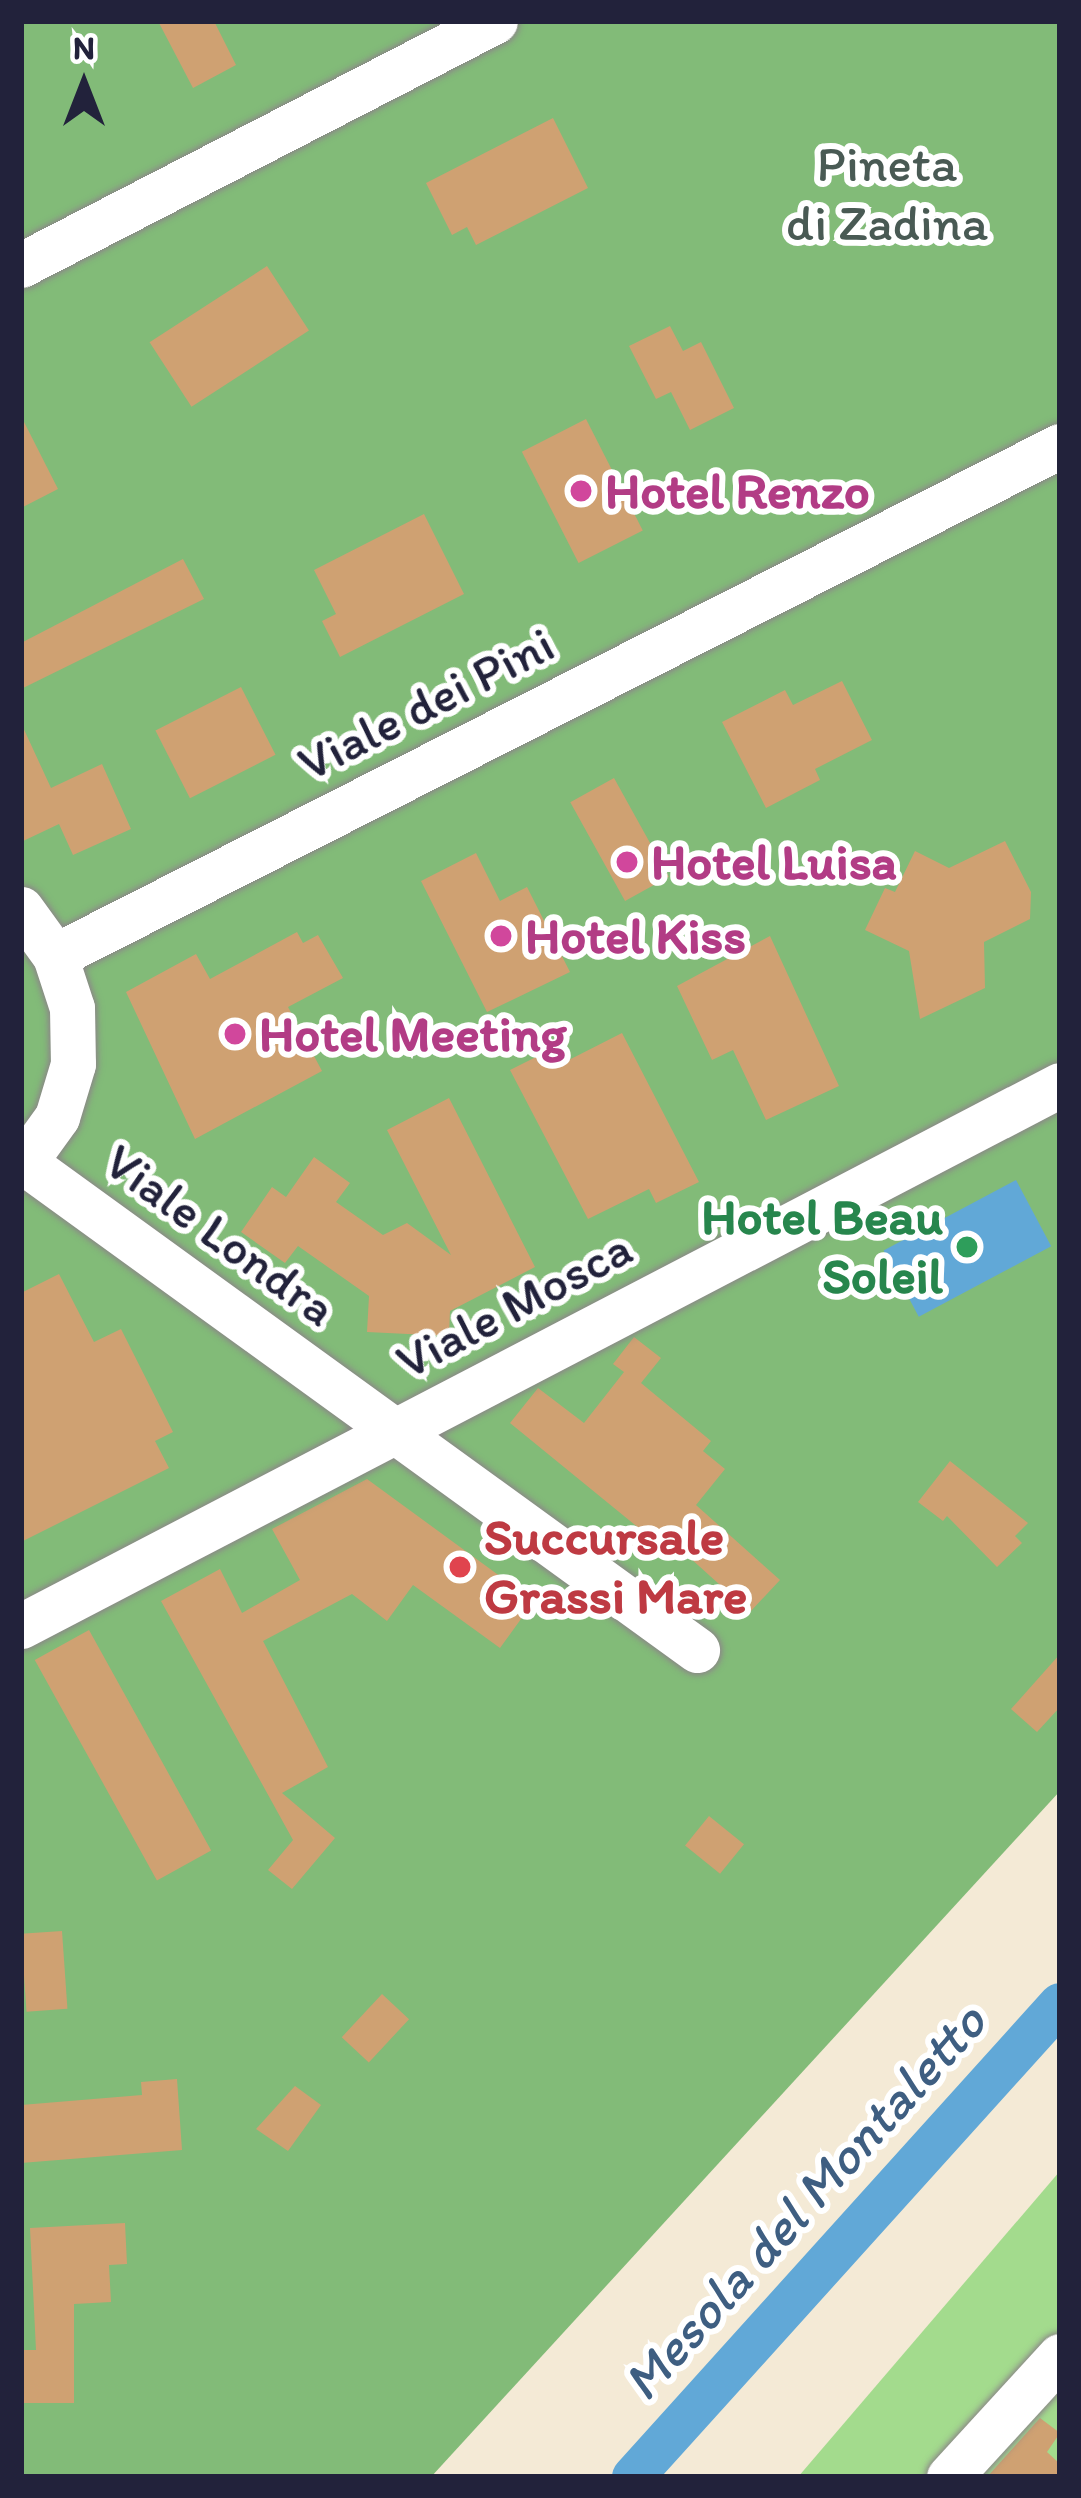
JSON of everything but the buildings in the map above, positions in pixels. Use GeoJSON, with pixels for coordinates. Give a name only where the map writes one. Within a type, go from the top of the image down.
{"type":"FeatureCollection","features":[{"type":"Feature","properties":{"kind":"street"},"geometry":{"type":"LineString","coordinates":[[21,265],[495,21]]}},
{"type":"Feature","properties":{"kind":"street","name":"Viale dei Pini"},"geometry":{"type":"LineString","coordinates":[[55,956],[1060,446]]}},
{"type":"Feature","properties":{"kind":"street"},"geometry":{"type":"LineString","coordinates":[[21,909],[55,956],[72,1008],[73,1064],[57,1118],[23,1165]]}},
{"type":"Feature","properties":{"kind":"street","name":"Viale Mosca"},"geometry":{"type":"LineString","coordinates":[[21,1626],[1060,1085]]}},
{"type":"Feature","properties":{"kind":"street","name":"Viale Londra"},"geometry":{"type":"LineString","coordinates":[[23,1165],[697,1650]]}},
{"type":"Feature","properties":{"kind":"street"},"geometry":{"type":"LineString","coordinates":[[949,2477],[1058,2361]]}},
{"type":"Feature","properties":{"kind":"green space","name":"Pineta di Zadina"},"geometry":{"type":"Polygon","coordinates":[[[21,21],[1060,21],[1060,1791],[431,2477],[21,2477],[21,21]]]}},
{"type":"Feature","properties":{"kind":"green space"},"geometry":{"type":"Polygon","coordinates":[[[1060,2171],[1060,2477],[798,2477],[1060,2171]]]}},
{"type":"Feature","properties":{"kind":"water","name":"Hotel Beau Soleil"},"geometry":{"type":"Polygon","coordinates":[[[1016,1180],[1051,1246],[919,1317],[884,1250],[1016,1180]]]}},
{"type":"Feature","properties":{"kind":"waterway","name":"Mesola del Montaletto"},"geometry":{"type":"LineString","coordinates":[[633,2477],[1060,2004]]}},
{"type":"Feature","properties":{"kind":"place","name":"Hotel Renzo"},"geometry":{"type":"Point","coordinates":[581,491]}},
{"type":"Feature","properties":{"kind":"place","name":"Hotel Luisa"},"geometry":{"type":"Point","coordinates":[627,862]}},
{"type":"Feature","properties":{"kind":"place","name":"Hotel Kiss"},"geometry":{"type":"Point","coordinates":[501,936]}},
{"type":"Feature","properties":{"kind":"place","name":"Hotel Meeting"},"geometry":{"type":"Point","coordinates":[235,1034]}},
{"type":"Feature","properties":{"kind":"place","name":"Hotel Beau Soleil"},"geometry":{"type":"Point","coordinates":[967,1247]}},
{"type":"Feature","properties":{"kind":"place","name":"Succursale Grassi Mare"},"geometry":{"type":"Point","coordinates":[460,1567]}}]}
